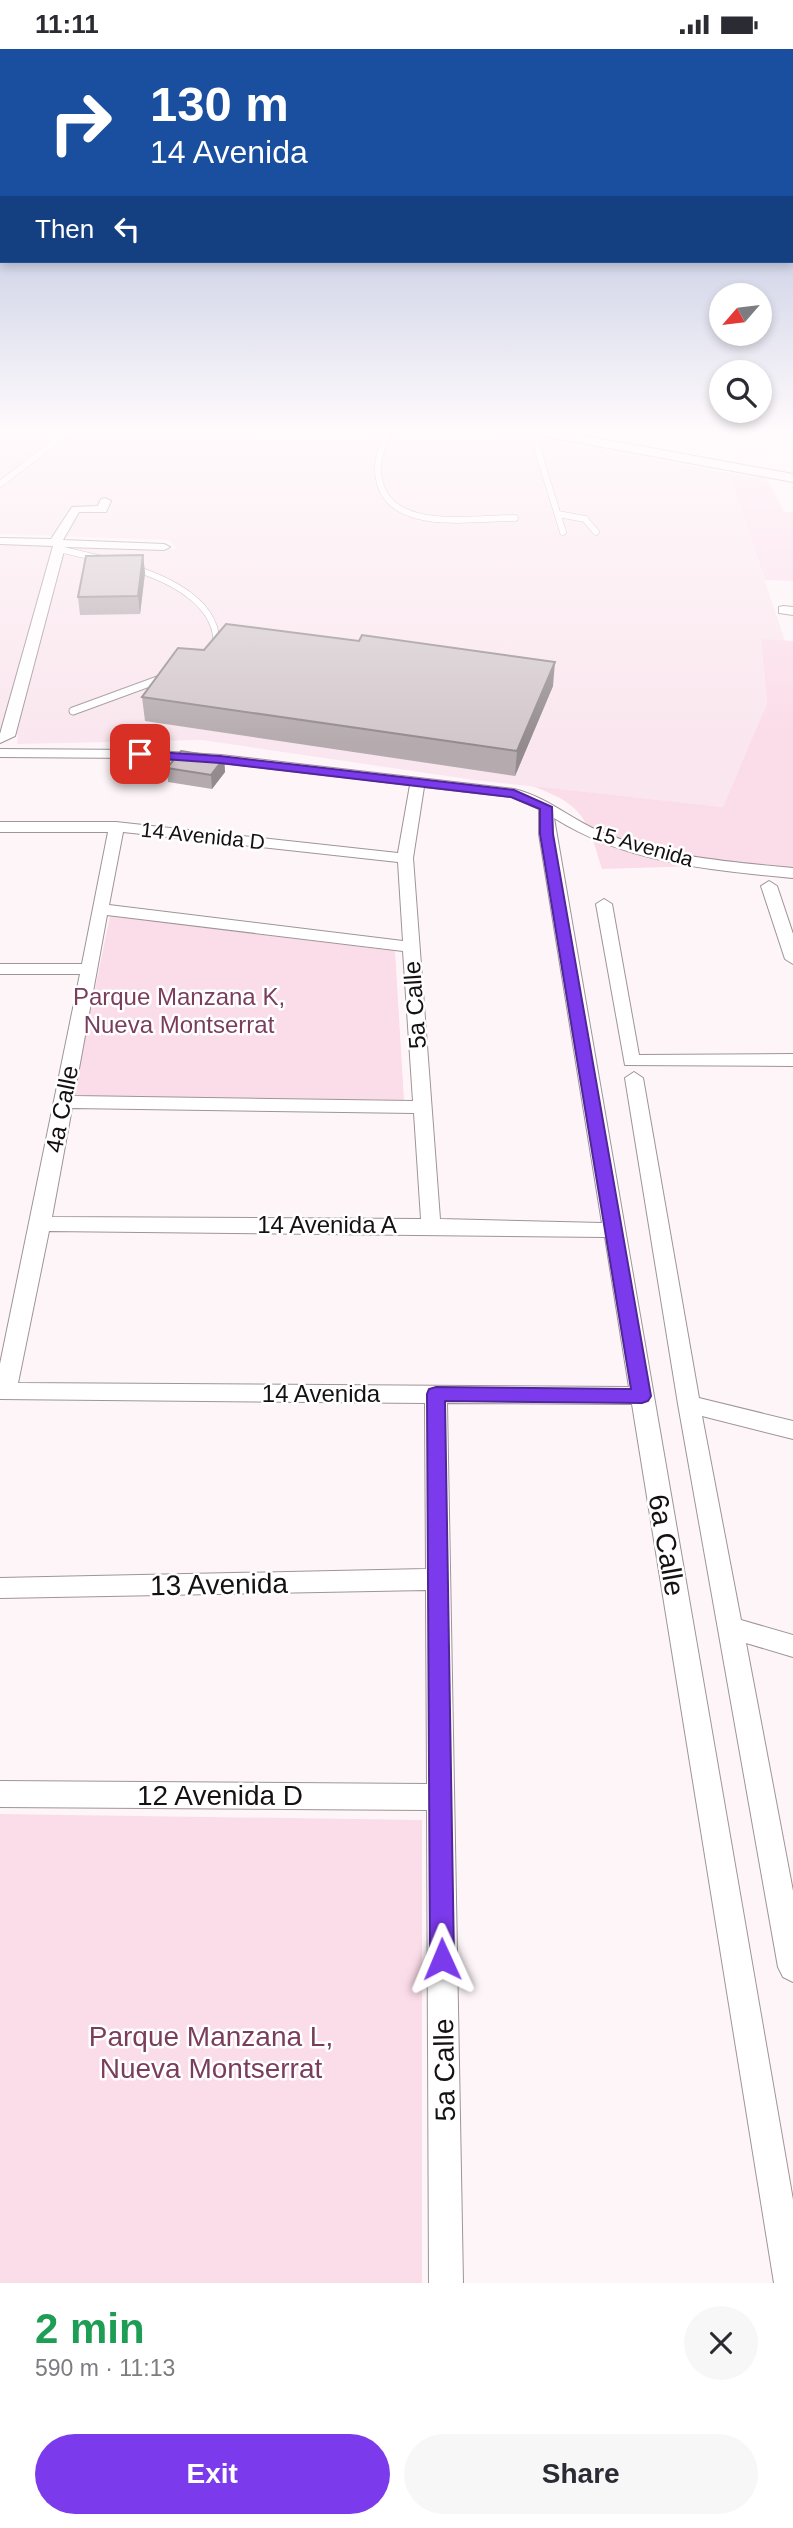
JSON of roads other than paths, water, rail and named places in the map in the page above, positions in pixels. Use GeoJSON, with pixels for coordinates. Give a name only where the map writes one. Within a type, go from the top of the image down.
{"type":"FeatureCollection","features":[{"type":"Feature","properties":{"kind":"street"},"geometry":{"type":"LineString","coordinates":[[5,731],[63,535]]}},
{"type":"Feature","properties":{"kind":"street"},"geometry":{"type":"LineString","coordinates":[[0,541],[164,547]]}},
{"type":"Feature","properties":{"kind":"street","name":"15 Avenida"},"geometry":{"type":"LineString","coordinates":[[0,753],[140,754],[220,759],[416,784],[514,793],[546,807],[596,836],[666,856],[793,873]]}},
{"type":"Feature","properties":{"kind":"street","name":"5a Calle"},"geometry":{"type":"LineString","coordinates":[[416,784],[405,859],[431,1226]]}},
{"type":"Feature","properties":{"kind":"street","name":"6a Calle"},"geometry":{"type":"LineString","coordinates":[[546,807],[547,834],[791,2283]]}},
{"type":"Feature","properties":{"kind":"street","name":"14 Avenida D"},"geometry":{"type":"LineString","coordinates":[[0,827],[116,827],[405,859]]}},
{"type":"Feature","properties":{"kind":"street","name":"4a Calle"},"geometry":{"type":"LineString","coordinates":[[3,1391],[40,1224],[116,827]]}},
{"type":"Feature","properties":{"kind":"street"},"geometry":{"type":"LineString","coordinates":[[769,886],[793,959]]}},
{"type":"Feature","properties":{"kind":"street","name":"6a Calle"},"geometry":{"type":"LineString","coordinates":[[604,904],[689,1403],[793,1967]]}},
{"type":"Feature","properties":{"kind":"street"},"geometry":{"type":"LineString","coordinates":[[100,909],[411,947]]}},
{"type":"Feature","properties":{"kind":"street"},"geometry":{"type":"LineString","coordinates":[[0,969],[89,969]]}},
{"type":"Feature","properties":{"kind":"street"},"geometry":{"type":"LineString","coordinates":[[632,1070],[793,1060]]}},
{"type":"Feature","properties":{"kind":"street"},"geometry":{"type":"LineString","coordinates":[[63,1103],[423,1107]]}},
{"type":"Feature","properties":{"kind":"street","name":"14 Avenida A"},"geometry":{"type":"LineString","coordinates":[[40,1224],[614,1230]]}},
{"type":"Feature","properties":{"kind":"street","name":"14 Avenida"},"geometry":{"type":"LineString","coordinates":[[3,1391],[642,1396]]}},
{"type":"Feature","properties":{"kind":"street","name":"5a Calle"},"geometry":{"type":"LineString","coordinates":[[436,1394],[446,2283]]}},
{"type":"Feature","properties":{"kind":"street"},"geometry":{"type":"LineString","coordinates":[[689,1403],[793,1430]]}},
{"type":"Feature","properties":{"kind":"street","name":"13 Avenida"},"geometry":{"type":"LineString","coordinates":[[0,1588],[438,1579]]}},
{"type":"Feature","properties":{"kind":"street"},"geometry":{"type":"LineString","coordinates":[[730,1628],[793,1646]]}},
{"type":"Feature","properties":{"kind":"street","name":"12 Avenida D"},"geometry":{"type":"LineString","coordinates":[[0,1794],[440,1797]]}},
{"type":"Feature","properties":{"kind":"lane"},"geometry":{"type":"LineString","coordinates":[[58,545],[116,563]]}},
{"type":"Feature","properties":{"kind":"lane"},"geometry":{"type":"LineString","coordinates":[[128,567],[162,576],[198,602],[209,618],[217,641],[215,654],[211,658]]}},
{"type":"Feature","properties":{"kind":"lane"},"geometry":{"type":"LineString","coordinates":[[73,711],[170,676]]}},
{"type":"Feature","properties":{"kind":"park label","name":"Parque Manzana K, Nueva Montserrat"},"geometry":{"type":"Point","coordinates":[179,1011]}},
{"type":"Feature","properties":{"kind":"park label","name":"Parque Manzana L, Nueva Montserrat"},"geometry":{"type":"Point","coordinates":[211,2052]}}]}
